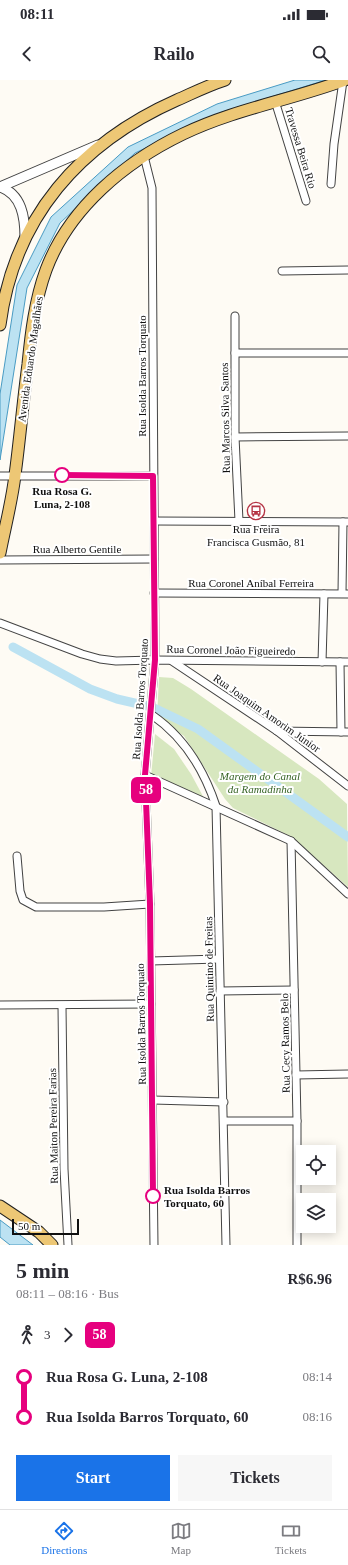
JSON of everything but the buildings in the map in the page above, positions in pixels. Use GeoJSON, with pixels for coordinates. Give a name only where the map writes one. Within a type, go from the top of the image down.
{"type":"FeatureCollection","features":[{"type":"Feature","properties":{"kind":"main road","name":"Avenida Eduardo Magalhães"},"geometry":{"type":"LineString","coordinates":[[0,553],[8,476],[35,311],[46,270],[56,249],[77,215],[101,190],[144,156],[182,134],[224,116],[344,80]]}},
{"type":"Feature","properties":{"kind":"main road"},"geometry":{"type":"LineString","coordinates":[[0,325],[10,275],[25,238],[41,210],[63,180],[99,145],[126,126],[163,106],[218,81]]}},
{"type":"Feature","properties":{"kind":"main road"},"geometry":{"type":"LineString","coordinates":[[0,1206],[39,1232],[52,1245]]}},
{"type":"Feature","properties":{"kind":"street","name":"Travessa Beira Rio"},"geometry":{"type":"LineString","coordinates":[[331,184],[335,137],[344,80]]}},
{"type":"Feature","properties":{"kind":"street","name":"Travessa Beira Rio"},"geometry":{"type":"LineString","coordinates":[[275,101],[306,201]]}},
{"type":"Feature","properties":{"kind":"street"},"geometry":{"type":"LineString","coordinates":[[0,187],[99,145]]}},
{"type":"Feature","properties":{"kind":"street","name":"Rua Isolda Barros Torquato"},"geometry":{"type":"LineString","coordinates":[[144,156],[152,188],[155,660],[152,715],[145,775],[150,904],[154,1245]]}},
{"type":"Feature","properties":{"kind":"street"},"geometry":{"type":"LineString","coordinates":[[0,187],[7,189],[17,200],[24,217],[25,238]]}},
{"type":"Feature","properties":{"kind":"street"},"geometry":{"type":"LineString","coordinates":[[282,271],[348,270]]}},
{"type":"Feature","properties":{"kind":"street","name":"Rua Marcos Silva Santos"},"geometry":{"type":"LineString","coordinates":[[235,316],[235,437],[238,521]]}},
{"type":"Feature","properties":{"kind":"street"},"geometry":{"type":"LineString","coordinates":[[235,353],[348,353]]}},
{"type":"Feature","properties":{"kind":"street"},"geometry":{"type":"LineString","coordinates":[[235,437],[348,436]]}},
{"type":"Feature","properties":{"kind":"street"},"geometry":{"type":"LineString","coordinates":[[8,476],[153,476]]}},
{"type":"Feature","properties":{"kind":"street"},"geometry":{"type":"LineString","coordinates":[[154,521],[345,522],[345,593]]}},
{"type":"Feature","properties":{"kind":"street","name":"Rua Alberto Gentile"},"geometry":{"type":"LineString","coordinates":[[0,560],[154,559]]}},
{"type":"Feature","properties":{"kind":"street","name":"Rua Coronel Aníbal Ferreira"},"geometry":{"type":"LineString","coordinates":[[154,593],[345,593]]}},
{"type":"Feature","properties":{"kind":"street"},"geometry":{"type":"LineString","coordinates":[[322,662],[324,594]]}},
{"type":"Feature","properties":{"kind":"street","name":"Rua Coronel João Figueiredo"},"geometry":{"type":"LineString","coordinates":[[0,623],[100,659],[129,662],[155,660],[344,662]]}},
{"type":"Feature","properties":{"kind":"street","name":"Rua Joaquim Amorim Júnior"},"geometry":{"type":"LineString","coordinates":[[172,661],[277,731],[348,786]]}},
{"type":"Feature","properties":{"kind":"street"},"geometry":{"type":"LineString","coordinates":[[277,731],[344,732],[344,662]]}},
{"type":"Feature","properties":{"kind":"street","name":"Rua Quintino de Freitas"},"geometry":{"type":"LineString","coordinates":[[152,715],[167,726],[187,749],[208,783],[216,806],[224,1102],[226,1245]]}},
{"type":"Feature","properties":{"kind":"street"},"geometry":{"type":"LineString","coordinates":[[145,775],[291,841],[348,894]]}},
{"type":"Feature","properties":{"kind":"street","name":"Rua Cecy Ramos Belo"},"geometry":{"type":"LineString","coordinates":[[291,841],[298,1245]]}},
{"type":"Feature","properties":{"kind":"street"},"geometry":{"type":"LineString","coordinates":[[17,856],[21,896],[23,900],[36,907],[104,907],[150,904]]}},
{"type":"Feature","properties":{"kind":"street"},"geometry":{"type":"LineString","coordinates":[[151,961],[219,959]]}},
{"type":"Feature","properties":{"kind":"street"},"geometry":{"type":"LineString","coordinates":[[220,991],[294,990]]}},
{"type":"Feature","properties":{"kind":"street"},"geometry":{"type":"LineString","coordinates":[[0,1005],[62,1006],[151,1004]]}},
{"type":"Feature","properties":{"kind":"street","name":"Rua Maiton Pereira Farias"},"geometry":{"type":"LineString","coordinates":[[62,1006],[64,1162],[68,1245]]}},
{"type":"Feature","properties":{"kind":"street"},"geometry":{"type":"LineString","coordinates":[[296,1075],[348,1074]]}},
{"type":"Feature","properties":{"kind":"street"},"geometry":{"type":"LineString","coordinates":[[153,1100],[224,1102]]}},
{"type":"Feature","properties":{"kind":"street"},"geometry":{"type":"LineString","coordinates":[[224,1121],[297,1121]]}},
{"type":"Feature","properties":{"kind":"green space","name":"Margem do Canal da Ramadinha"},"geometry":{"type":"Polygon","coordinates":[[[159,677],[173,678],[191,689],[319,779],[347,804],[348,887],[292,837],[233,808],[225,799],[184,736],[157,718],[159,677]]]}},
{"type":"Feature","properties":{"kind":"green space"},"geometry":{"type":"Polygon","coordinates":[[[155,734],[174,749],[191,774],[205,800],[151,777],[155,734]]]}},
{"type":"Feature","properties":{"kind":"water"},"geometry":{"type":"Polygon","coordinates":[[[295,80],[326,80],[222,112],[135,153],[60,223],[27,288],[0,460],[0,394],[17,285],[51,217],[128,147],[217,104],[295,80]]]}},
{"type":"Feature","properties":{"kind":"water"},"geometry":{"type":"Polygon","coordinates":[[[0,1220],[33,1245],[10,1245],[0,1237],[0,1220]]]}},
{"type":"Feature","properties":{"kind":"waterway"},"geometry":{"type":"LineString","coordinates":[[13,647],[90,689],[117,699],[152,707],[198,729],[348,837]]}},
{"type":"Feature","properties":{"kind":"bus line","name":"58"},"geometry":{"type":"LineString","coordinates":[[62,475],[153,476],[155,660],[152,715],[145,775],[150,904],[153,1196]]}},
{"type":"Feature","properties":{"kind":"place","name":"Rua Rosa G. Luna, 2-108"},"geometry":{"type":"Point","coordinates":[62,475]}},
{"type":"Feature","properties":{"kind":"place","name":"Rua Freira Francisca Gusmão, 81"},"geometry":{"type":"Point","coordinates":[256,511]}},
{"type":"Feature","properties":{"kind":"place","name":"Rua Isolda Barros Torquato, 60"},"geometry":{"type":"Point","coordinates":[153,1196]}}]}
